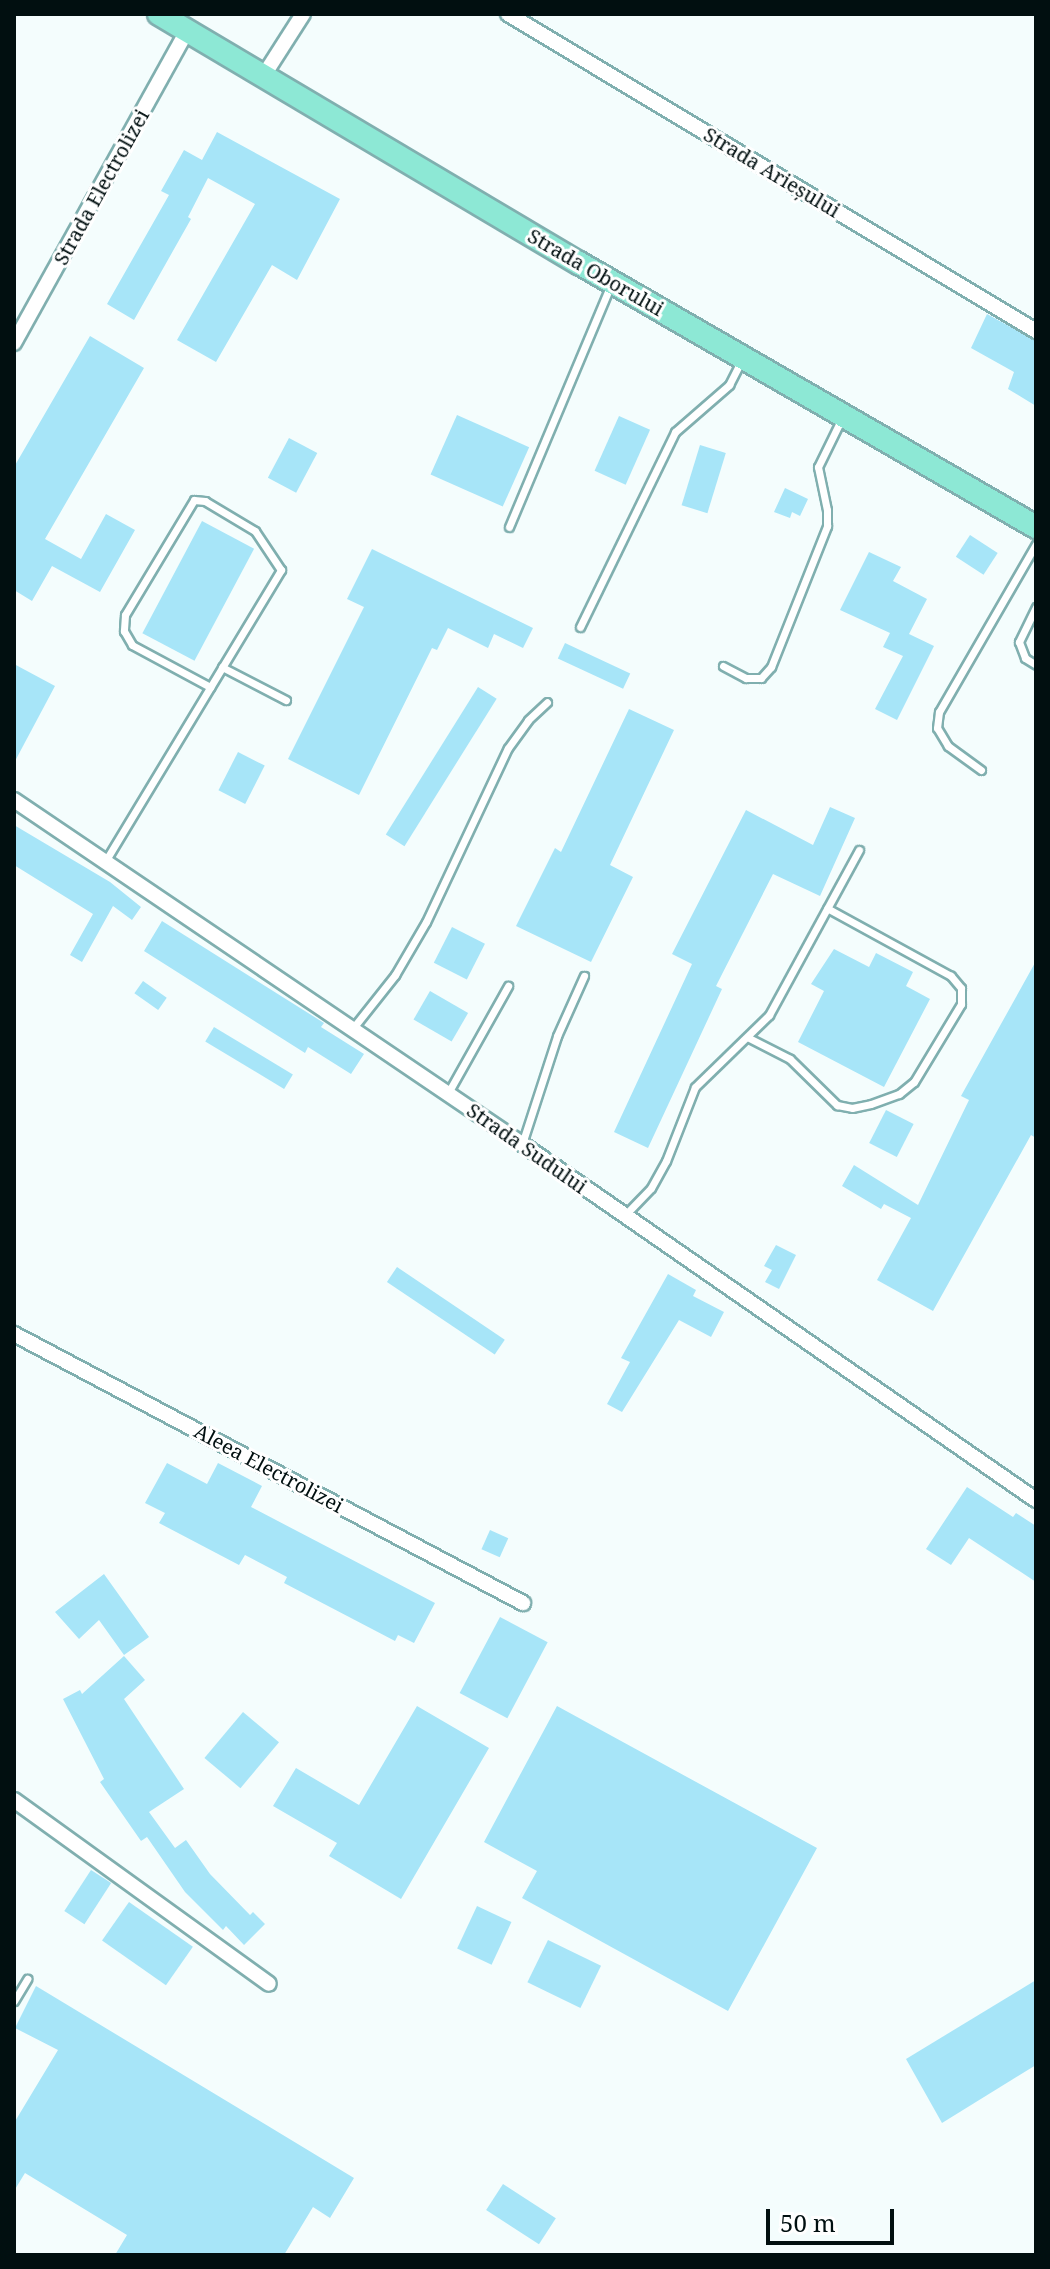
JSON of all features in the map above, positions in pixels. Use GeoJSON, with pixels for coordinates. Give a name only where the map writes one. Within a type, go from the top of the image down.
{"type":"FeatureCollection","features":[{"type":"Feature","properties":{"kind":"main road","name":"Strada Oborului"},"geometry":{"type":"LineString","coordinates":[[159,14],[612,282],[1036,527]]}},
{"type":"Feature","properties":{"kind":"street"},"geometry":{"type":"LineString","coordinates":[[264,75],[303,14]]}},
{"type":"Feature","properties":{"kind":"street","name":"Strada Arieșului"},"geometry":{"type":"LineString","coordinates":[[508,14],[1036,331]]}},
{"type":"Feature","properties":{"kind":"street","name":"Strada Electrolizei"},"geometry":{"type":"LineString","coordinates":[[14,343],[187,31]]}},
{"type":"Feature","properties":{"kind":"street","name":"Strada Sudului"},"geometry":{"type":"LineString","coordinates":[[14,800],[448,1093],[1036,1500]]}},
{"type":"Feature","properties":{"kind":"street","name":"Aleea Electrolizei"},"geometry":{"type":"LineString","coordinates":[[14,1334],[523,1603]]}},
{"type":"Feature","properties":{"kind":"street"},"geometry":{"type":"LineString","coordinates":[[14,1800],[269,1984]]}},
{"type":"Feature","properties":{"kind":"lane"},"geometry":{"type":"LineString","coordinates":[[509,527],[612,282]]}},
{"type":"Feature","properties":{"kind":"lane"},"geometry":{"type":"LineString","coordinates":[[580,627],[675,432],[729,385],[743,357]]}},
{"type":"Feature","properties":{"kind":"lane"},"geometry":{"type":"LineString","coordinates":[[723,666],[746,678],[761,678],[771,667],[827,526],[818,467],[844,414]]}},
{"type":"Feature","properties":{"kind":"lane"},"geometry":{"type":"LineString","coordinates":[[106,860],[281,570],[255,531],[205,501],[194,500],[125,615],[124,631],[132,645],[210,687]]}},
{"type":"Feature","properties":{"kind":"lane"},"geometry":{"type":"LineString","coordinates":[[981,770],[948,746],[937,728],[939,712],[1036,544]]}},
{"type":"Feature","properties":{"kind":"lane"},"geometry":{"type":"LineString","coordinates":[[1036,607],[1019,642],[1025,658],[1036,665]]}},
{"type":"Feature","properties":{"kind":"lane"},"geometry":{"type":"LineString","coordinates":[[222,667],[286,700]]}},
{"type":"Feature","properties":{"kind":"lane"},"geometry":{"type":"LineString","coordinates":[[353,1028],[395,975],[426,922],[508,748],[528,720],[547,702]]}},
{"type":"Feature","properties":{"kind":"lane"},"geometry":{"type":"LineString","coordinates":[[625,1215],[651,1188],[666,1161],[695,1087],[714,1065],[749,1038],[769,1015],[859,850]]}},
{"type":"Feature","properties":{"kind":"lane"},"geometry":{"type":"LineString","coordinates":[[749,1038],[790,1059],[837,1105],[852,1108],[899,1094],[914,1082],[961,1004],[961,988],[951,976],[827,908]]}},
{"type":"Feature","properties":{"kind":"lane"},"geometry":{"type":"LineString","coordinates":[[522,1144],[542,1078],[584,976]]}},
{"type":"Feature","properties":{"kind":"lane"},"geometry":{"type":"LineString","coordinates":[[448,1093],[508,986]]}},
{"type":"Feature","properties":{"kind":"lane"},"geometry":{"type":"LineString","coordinates":[[14,2001],[27,1979]]}},
{"type":"Feature","properties":{"kind":"building"},"geometry":{"type":"Polygon","coordinates":[[[217,132],[340,199],[297,280],[272,265],[216,362],[177,340],[255,204],[208,178],[188,217],[191,219],[134,320],[107,304],[169,195],[161,191],[184,150],[202,160],[217,132]]]}},
{"type":"Feature","properties":{"kind":"building"},"geometry":{"type":"Polygon","coordinates":[[[987,314],[1036,341],[1036,406],[1008,389],[1014,372],[971,348],[987,314]]]}},
{"type":"Feature","properties":{"kind":"building"},"geometry":{"type":"Polygon","coordinates":[[[90,336],[144,368],[45,539],[81,559],[106,514],[135,530],[100,592],[52,566],[32,601],[14,590],[14,467],[90,336]]]}},
{"type":"Feature","properties":{"kind":"building"},"geometry":{"type":"Polygon","coordinates":[[[457,415],[529,447],[503,507],[431,474],[457,415]]]}},
{"type":"Feature","properties":{"kind":"building"},"geometry":{"type":"Polygon","coordinates":[[[619,416],[650,430],[626,485],[595,471],[619,416]]]}},
{"type":"Feature","properties":{"kind":"building"},"geometry":{"type":"Polygon","coordinates":[[[289,438],[317,453],[296,493],[268,478],[289,438]]]}},
{"type":"Feature","properties":{"kind":"building"},"geometry":{"type":"Polygon","coordinates":[[[700,445],[726,453],[707,513],[682,505],[700,445]]]}},
{"type":"Feature","properties":{"kind":"building"},"geometry":{"type":"Polygon","coordinates":[[[785,488],[808,499],[800,516],[792,512],[790,518],[774,512],[785,488]]]}},
{"type":"Feature","properties":{"kind":"building"},"geometry":{"type":"Polygon","coordinates":[[[202,521],[254,549],[194,661],[142,633],[202,521]]]}},
{"type":"Feature","properties":{"kind":"building"},"geometry":{"type":"Polygon","coordinates":[[[970,535],[998,553],[984,575],[956,557],[970,535]]]}},
{"type":"Feature","properties":{"kind":"building"},"geometry":{"type":"Polygon","coordinates":[[[372,549],[533,628],[523,648],[494,634],[488,648],[448,628],[437,650],[432,648],[359,795],[288,759],[364,607],[347,599],[372,549]]]}},
{"type":"Feature","properties":{"kind":"building"},"geometry":{"type":"Polygon","coordinates":[[[869,552],[901,567],[893,581],[927,599],[909,634],[934,646],[897,720],[875,709],[903,656],[883,647],[890,633],[840,610],[869,552]]]}},
{"type":"Feature","properties":{"kind":"building"},"geometry":{"type":"Polygon","coordinates":[[[565,643],[630,673],[623,689],[558,658],[565,643]]]}},
{"type":"Feature","properties":{"kind":"building"},"geometry":{"type":"Polygon","coordinates":[[[14,664],[55,686],[14,763],[14,664]]]}},
{"type":"Feature","properties":{"kind":"building"},"geometry":{"type":"Polygon","coordinates":[[[478,687],[497,699],[404,846],[386,835],[478,687]]]}},
{"type":"Feature","properties":{"kind":"building"},"geometry":{"type":"Polygon","coordinates":[[[629,709],[674,730],[610,865],[633,877],[591,962],[516,926],[555,848],[561,852],[629,709]]]}},
{"type":"Feature","properties":{"kind":"building"},"geometry":{"type":"Polygon","coordinates":[[[238,752],[265,766],[245,804],[218,790],[238,752]]]}},
{"type":"Feature","properties":{"kind":"building"},"geometry":{"type":"Polygon","coordinates":[[[830,807],[855,818],[820,896],[773,874],[716,986],[722,989],[648,1148],[614,1132],[692,964],[672,954],[746,810],[813,845],[830,807]]]}},
{"type":"Feature","properties":{"kind":"building"},"geometry":{"type":"Polygon","coordinates":[[[14,825],[110,882],[141,907],[132,920],[113,906],[82,962],[70,955],[93,914],[14,865],[14,825]]]}},
{"type":"Feature","properties":{"kind":"building"},"geometry":{"type":"Polygon","coordinates":[[[162,921],[324,1023],[321,1027],[364,1054],[351,1074],[308,1047],[305,1053],[144,951],[162,921]]]}},
{"type":"Feature","properties":{"kind":"building"},"geometry":{"type":"Polygon","coordinates":[[[452,927],[485,944],[467,979],[434,963],[452,927]]]}},
{"type":"Feature","properties":{"kind":"building"},"geometry":{"type":"Polygon","coordinates":[[[834,949],[869,967],[876,953],[913,972],[906,986],[930,999],[884,1087],[798,1042],[824,991],[811,984],[834,949]]]}},
{"type":"Feature","properties":{"kind":"building"},"geometry":{"type":"Polygon","coordinates":[[[1036,961],[1036,1138],[1031,1135],[933,1311],[877,1280],[911,1218],[884,1204],[881,1209],[842,1186],[854,1165],[918,1205],[969,1100],[961,1096],[1036,961]]]}},
{"type":"Feature","properties":{"kind":"building"},"geometry":{"type":"Polygon","coordinates":[[[143,981],[167,998],[158,1010],[134,993],[143,981]]]}},
{"type":"Feature","properties":{"kind":"building"},"geometry":{"type":"Polygon","coordinates":[[[430,991],[468,1013],[452,1042],[414,1020],[430,991]]]}},
{"type":"Feature","properties":{"kind":"building"},"geometry":{"type":"Polygon","coordinates":[[[214,1027],[293,1074],[284,1089],[205,1042],[214,1027]]]}},
{"type":"Feature","properties":{"kind":"building"},"geometry":{"type":"Polygon","coordinates":[[[886,1110],[914,1124],[897,1157],[869,1143],[886,1110]]]}},
{"type":"Feature","properties":{"kind":"building"},"geometry":{"type":"Polygon","coordinates":[[[776,1245],[796,1255],[779,1289],[765,1282],[772,1270],[764,1266],[776,1245]]]}},
{"type":"Feature","properties":{"kind":"building"},"geometry":{"type":"Polygon","coordinates":[[[397,1267],[505,1340],[495,1355],[387,1282],[397,1267]]]}},
{"type":"Feature","properties":{"kind":"building"},"geometry":{"type":"Polygon","coordinates":[[[668,1274],[696,1290],[693,1296],[724,1312],[711,1337],[679,1320],[622,1412],[607,1404],[630,1362],[621,1358],[668,1274]]]}},
{"type":"Feature","properties":{"kind":"building"},"geometry":{"type":"Polygon","coordinates":[[[167,1463],[207,1484],[218,1463],[262,1486],[251,1507],[435,1603],[414,1643],[398,1635],[395,1641],[284,1583],[287,1577],[245,1555],[239,1565],[159,1523],[165,1513],[145,1503],[167,1463]]]}},
{"type":"Feature","properties":{"kind":"building"},"geometry":{"type":"Polygon","coordinates":[[[967,1487],[1013,1517],[1016,1513],[1036,1526],[1036,1582],[969,1538],[951,1565],[926,1549],[967,1487]]]}},
{"type":"Feature","properties":{"kind":"building"},"geometry":{"type":"Polygon","coordinates":[[[490,1530],[508,1538],[500,1557],[481,1549],[490,1530]]]}},
{"type":"Feature","properties":{"kind":"building"},"geometry":{"type":"Polygon","coordinates":[[[104,1574],[149,1637],[124,1655],[99,1620],[79,1639],[55,1612],[104,1574]]]}},
{"type":"Feature","properties":{"kind":"building"},"geometry":{"type":"Polygon","coordinates":[[[500,1617],[548,1642],[507,1718],[460,1693],[500,1617]]]}},
{"type":"Feature","properties":{"kind":"building"},"geometry":{"type":"Polygon","coordinates":[[[124,1656],[145,1680],[124,1699],[184,1789],[149,1812],[175,1848],[186,1840],[210,1874],[250,1915],[253,1912],[265,1924],[244,1945],[226,1926],[223,1930],[185,1892],[147,1837],[141,1841],[100,1782],[104,1779],[63,1699],[80,1690],[82,1694],[124,1656]]]}},
{"type":"Feature","properties":{"kind":"building"},"geometry":{"type":"Polygon","coordinates":[[[417,1706],[489,1748],[401,1899],[329,1856],[337,1843],[273,1806],[296,1768],[359,1805],[417,1706]]]}},
{"type":"Feature","properties":{"kind":"building"},"geometry":{"type":"Polygon","coordinates":[[[557,1706],[817,1848],[728,2011],[522,1898],[537,1871],[484,1842],[557,1706]]]}},
{"type":"Feature","properties":{"kind":"building"},"geometry":{"type":"Polygon","coordinates":[[[243,1712],[279,1742],[240,1788],[204,1758],[243,1712]]]}},
{"type":"Feature","properties":{"kind":"building"},"geometry":{"type":"Polygon","coordinates":[[[91,1870],[111,1883],[84,1924],[64,1911],[91,1870]]]}},
{"type":"Feature","properties":{"kind":"building"},"geometry":{"type":"Polygon","coordinates":[[[129,1902],[193,1947],[166,1985],[102,1941],[129,1902]]]}},
{"type":"Feature","properties":{"kind":"building"},"geometry":{"type":"Polygon","coordinates":[[[477,1906],[511,1922],[492,1965],[457,1949],[477,1906]]]}},
{"type":"Feature","properties":{"kind":"building"},"geometry":{"type":"Polygon","coordinates":[[[548,1940],[601,1966],[580,2008],[527,1982],[548,1940]]]}},
{"type":"Feature","properties":{"kind":"building"},"geometry":{"type":"Polygon","coordinates":[[[1036,1980],[1036,2065],[942,2123],[906,2059],[1036,1980]]]}},
{"type":"Feature","properties":{"kind":"building"},"geometry":{"type":"Polygon","coordinates":[[[36,1986],[354,2178],[330,2218],[313,2207],[284,2255],[115,2255],[127,2235],[25,2173],[14,2191],[14,2123],[58,2050],[15,2028],[36,1986]]]}},
{"type":"Feature","properties":{"kind":"building"},"geometry":{"type":"Polygon","coordinates":[[[503,2184],[556,2218],[539,2244],[486,2210],[503,2184]]]}}]}
